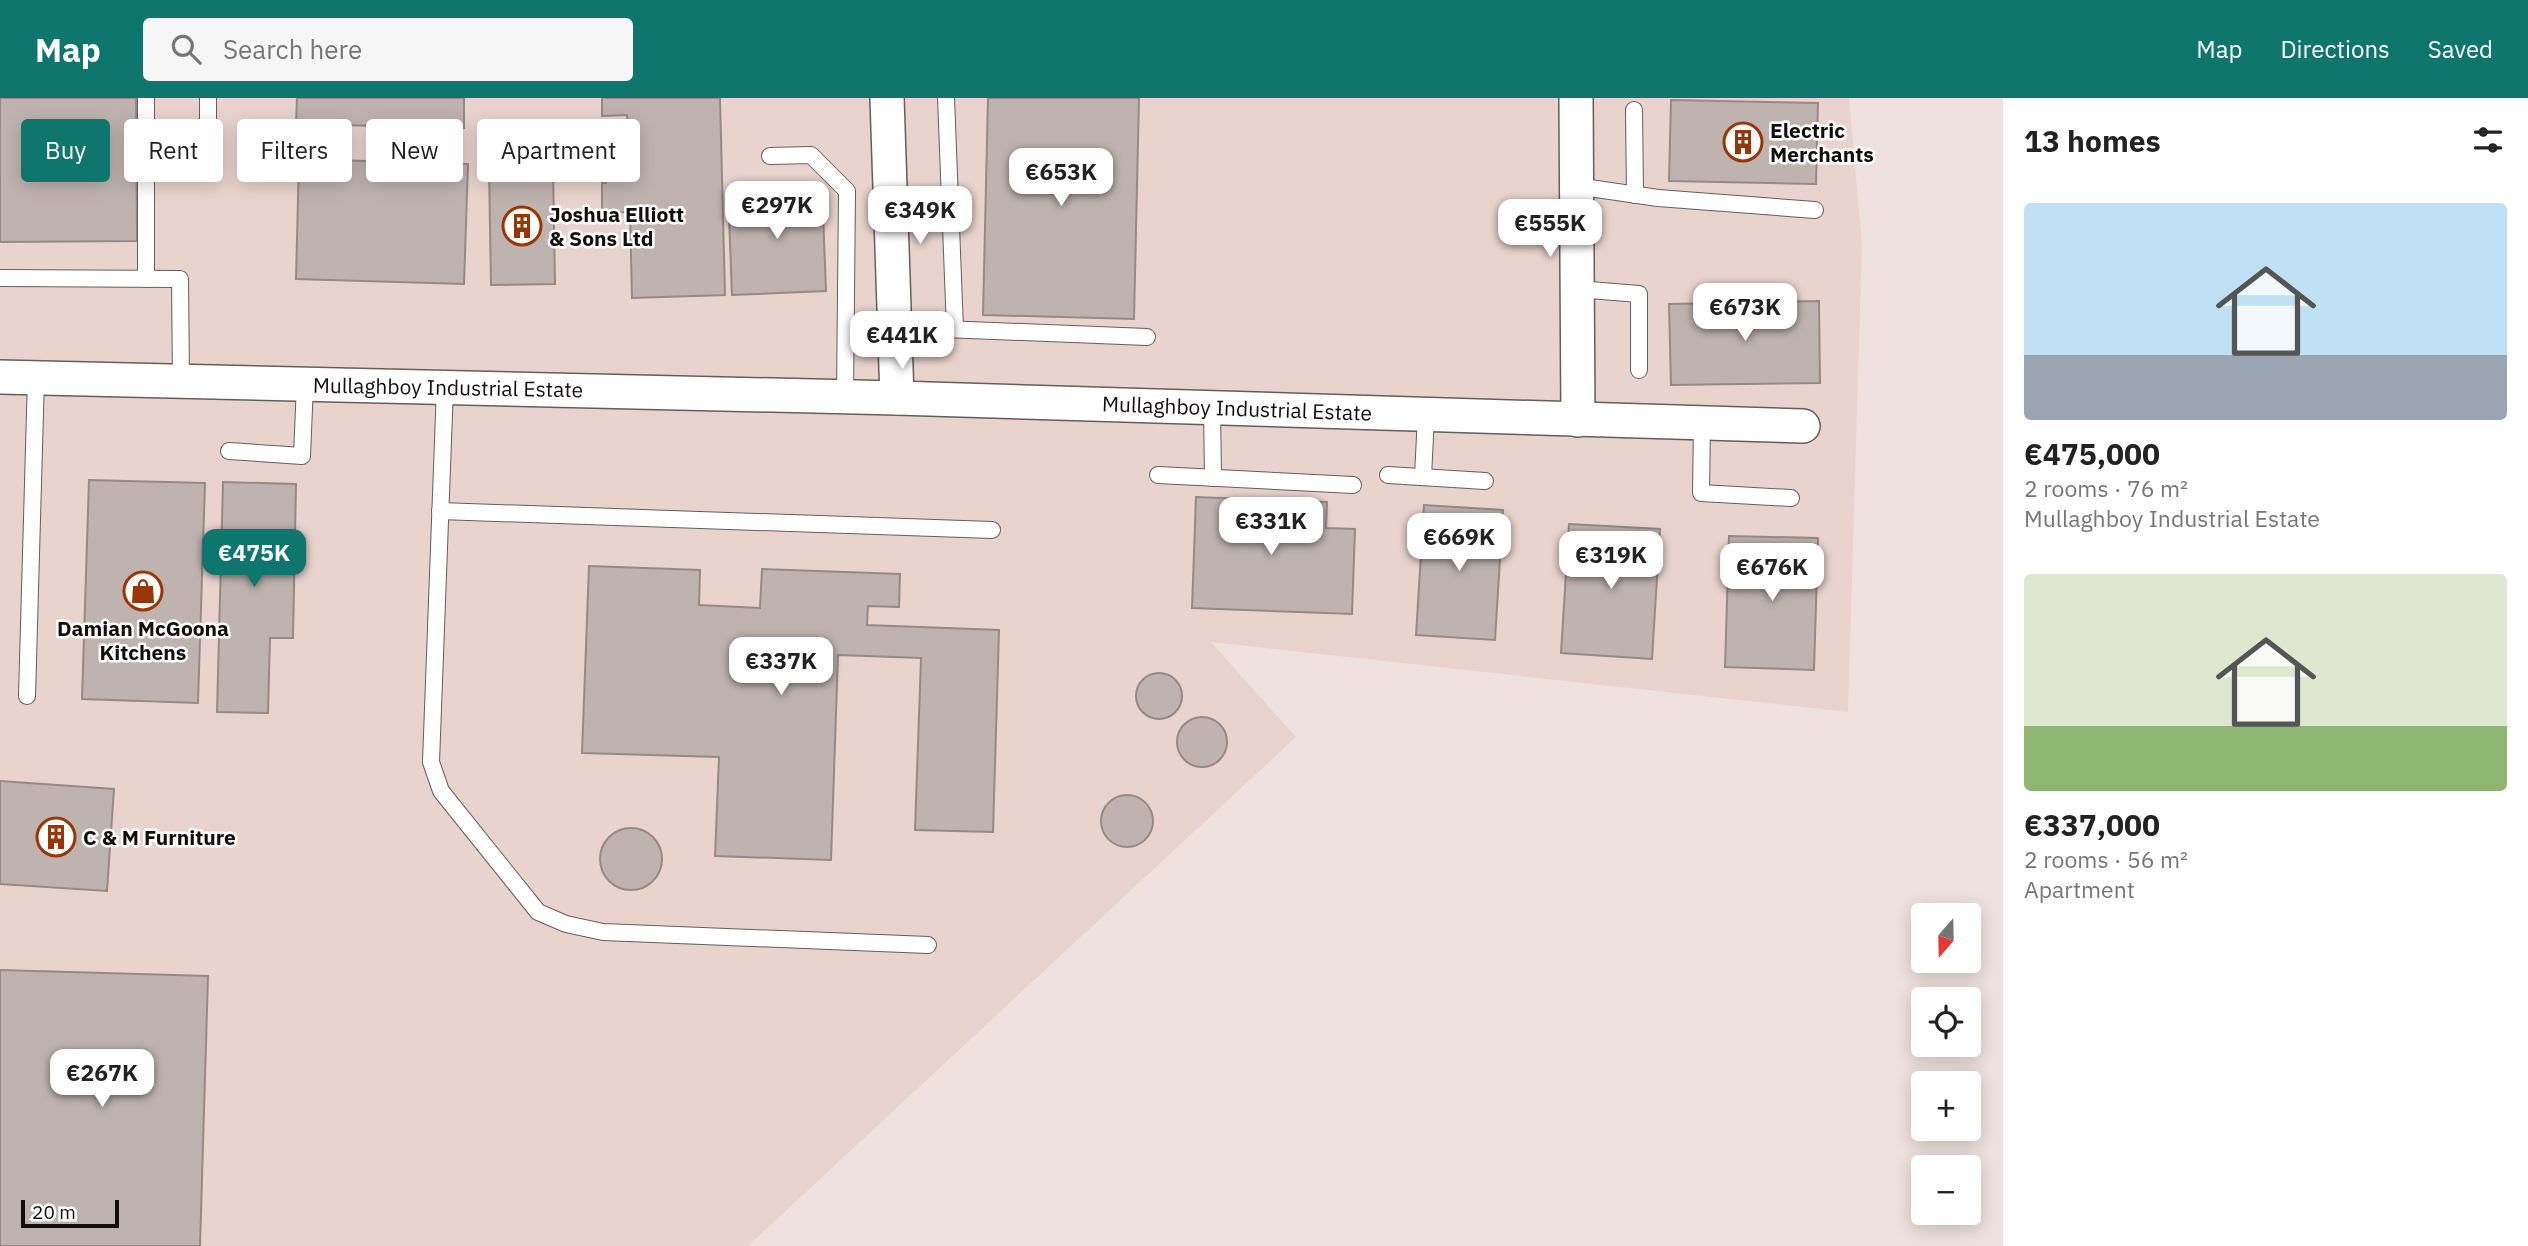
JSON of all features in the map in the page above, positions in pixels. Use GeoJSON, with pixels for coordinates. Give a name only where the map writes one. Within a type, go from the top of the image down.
{"type":"FeatureCollection","features":[{"type":"Feature","properties":{"kind":"street"},"geometry":{"type":"LineString","coordinates":[[887,98],[897,398]]}},
{"type":"Feature","properties":{"kind":"street"},"geometry":{"type":"LineString","coordinates":[[1576,98],[1578,419]]}},
{"type":"Feature","properties":{"kind":"street","name":"Mullaghboy Industrial Estate"},"geometry":{"type":"LineString","coordinates":[[0,377],[897,398],[1802,426]]}},
{"type":"Feature","properties":{"kind":"lane"},"geometry":{"type":"LineString","coordinates":[[146,98],[146,279]]}},
{"type":"Feature","properties":{"kind":"lane"},"geometry":{"type":"LineString","coordinates":[[208,98],[208,118]]}},
{"type":"Feature","properties":{"kind":"lane"},"geometry":{"type":"LineString","coordinates":[[946,98],[955,329]]}},
{"type":"Feature","properties":{"kind":"lane"},"geometry":{"type":"LineString","coordinates":[[1634,110],[1635,195]]}},
{"type":"Feature","properties":{"kind":"lane"},"geometry":{"type":"LineString","coordinates":[[770,156],[811,155],[847,191],[845,397]]}},
{"type":"Feature","properties":{"kind":"lane"},"geometry":{"type":"LineString","coordinates":[[1576,186],[1635,195],[1815,210]]}},
{"type":"Feature","properties":{"kind":"lane"},"geometry":{"type":"LineString","coordinates":[[0,278],[180,279],[181,381]]}},
{"type":"Feature","properties":{"kind":"lane"},"geometry":{"type":"LineString","coordinates":[[1577,289],[1639,294],[1639,370]]}},
{"type":"Feature","properties":{"kind":"lane"},"geometry":{"type":"LineString","coordinates":[[895,333],[955,329],[1147,337]]}},
{"type":"Feature","properties":{"kind":"lane"},"geometry":{"type":"LineString","coordinates":[[27,696],[36,377]]}},
{"type":"Feature","properties":{"kind":"lane"},"geometry":{"type":"LineString","coordinates":[[229,451],[302,456],[305,384]]}},
{"type":"Feature","properties":{"kind":"lane"},"geometry":{"type":"LineString","coordinates":[[445,387],[431,762],[441,791],[538,912],[566,924],[603,932],[928,945]]}},
{"type":"Feature","properties":{"kind":"lane"},"geometry":{"type":"LineString","coordinates":[[1212,408],[1213,478]]}},
{"type":"Feature","properties":{"kind":"lane"},"geometry":{"type":"LineString","coordinates":[[1423,477],[1426,415]]}},
{"type":"Feature","properties":{"kind":"lane"},"geometry":{"type":"LineString","coordinates":[[1702,424],[1701,493],[1791,498]]}},
{"type":"Feature","properties":{"kind":"lane"},"geometry":{"type":"LineString","coordinates":[[1158,475],[1353,485]]}},
{"type":"Feature","properties":{"kind":"lane"},"geometry":{"type":"LineString","coordinates":[[1388,475],[1485,481]]}},
{"type":"Feature","properties":{"kind":"lane"},"geometry":{"type":"LineString","coordinates":[[440,511],[992,530]]}},
{"type":"Feature","properties":{"kind":"shaded area"},"geometry":{"type":"Polygon","coordinates":[[[0,98],[1849,98],[1862,245],[1848,712],[1211,642],[1296,737],[748,1246],[0,1246],[0,98]]]}},
{"type":"Feature","properties":{"kind":"building"},"geometry":{"type":"Polygon","coordinates":[[[0,98],[136,98],[136,119],[124,119],[124,182],[137,182],[137,241],[0,242],[0,98]]]}},
{"type":"Feature","properties":{"kind":"building"},"geometry":{"type":"Polygon","coordinates":[[[297,98],[464,98],[464,128],[463,119],[366,119],[366,126],[352,125],[352,119],[296,119],[297,98]]]}},
{"type":"Feature","properties":{"kind":"building"},"geometry":{"type":"Polygon","coordinates":[[[602,98],[720,98],[725,295],[632,298],[630,212],[602,213],[602,183],[640,182],[640,119],[627,119],[627,115],[602,116],[602,98]]]}},
{"type":"Feature","properties":{"kind":"building"},"geometry":{"type":"Polygon","coordinates":[[[988,98],[1139,98],[1134,319],[983,315],[988,98]]]}},
{"type":"Feature","properties":{"kind":"building","name":"Electric Merchants"},"geometry":{"type":"Polygon","coordinates":[[[1671,100],[1818,103],[1816,184],[1669,181],[1671,100]]]}},
{"type":"Feature","properties":{"kind":"building"},"geometry":{"type":"Polygon","coordinates":[[[352,161],[366,161],[366,182],[463,182],[463,164],[468,164],[464,284],[296,279],[298,182],[352,182],[352,161]]]}},
{"type":"Feature","properties":{"kind":"building","name":"Joshua Elliott & Sons Ltd"},"geometry":{"type":"Polygon","coordinates":[[[489,182],[553,182],[555,284],[491,285],[489,182]]]}},
{"type":"Feature","properties":{"kind":"building"},"geometry":{"type":"Polygon","coordinates":[[[822,187],[826,291],[732,295],[728,191],[822,187]]]}},
{"type":"Feature","properties":{"kind":"building"},"geometry":{"type":"Polygon","coordinates":[[[1819,301],[1820,383],[1671,385],[1669,304],[1819,301]]]}},
{"type":"Feature","properties":{"kind":"building","name":"Damian McGoona Kitchens"},"geometry":{"type":"Polygon","coordinates":[[[89,480],[205,483],[198,703],[82,699],[89,480]]]}},
{"type":"Feature","properties":{"kind":"building"},"geometry":{"type":"Polygon","coordinates":[[[223,482],[296,484],[293,638],[270,638],[268,713],[217,712],[223,482]]]}},
{"type":"Feature","properties":{"kind":"building"},"geometry":{"type":"Polygon","coordinates":[[[1196,497],[1327,502],[1326,528],[1355,529],[1352,614],[1192,608],[1196,497]]]}},
{"type":"Feature","properties":{"kind":"building"},"geometry":{"type":"Polygon","coordinates":[[[1424,505],[1503,510],[1495,640],[1416,635],[1424,505]]]}},
{"type":"Feature","properties":{"kind":"building"},"geometry":{"type":"Polygon","coordinates":[[[1569,524],[1660,529],[1652,659],[1561,653],[1569,524]]]}},
{"type":"Feature","properties":{"kind":"building"},"geometry":{"type":"Polygon","coordinates":[[[1729,536],[1818,538],[1814,670],[1725,667],[1729,536]]]}},
{"type":"Feature","properties":{"kind":"building"},"geometry":{"type":"Polygon","coordinates":[[[589,566],[700,570],[699,605],[760,608],[762,569],[900,574],[899,607],[868,606],[867,625],[999,630],[993,832],[915,830],[921,658],[838,655],[831,860],[715,856],[719,757],[582,753],[589,566]]]}},
{"type":"Feature","properties":{"kind":"building"},"geometry":{"type":"Polygon","coordinates":[[[1159,673],[1175,680],[1182,696],[1175,712],[1159,719],[1143,712],[1136,696],[1143,680],[1159,673]]]}},
{"type":"Feature","properties":{"kind":"building"},"geometry":{"type":"Polygon","coordinates":[[[1202,717],[1220,724],[1227,742],[1220,760],[1202,767],[1184,760],[1177,742],[1184,724],[1202,717]]]}},
{"type":"Feature","properties":{"kind":"building","name":"C & M Furniture"},"geometry":{"type":"Polygon","coordinates":[[[0,781],[114,789],[107,891],[0,884],[0,781]]]}},
{"type":"Feature","properties":{"kind":"building"},"geometry":{"type":"Polygon","coordinates":[[[1127,795],[1137,797],[1145,803],[1151,811],[1151,831],[1145,839],[1137,845],[1127,847],[1117,845],[1109,839],[1103,831],[1101,821],[1103,811],[1109,803],[1117,797],[1127,795]]]}},
{"type":"Feature","properties":{"kind":"building"},"geometry":{"type":"Polygon","coordinates":[[[625,828],[637,828],[653,837],[660,847],[660,871],[653,881],[637,890],[625,890],[614,885],[605,876],[600,865],[600,853],[605,842],[614,833],[625,828]]]}},
{"type":"Feature","properties":{"kind":"building"},"geometry":{"type":"Polygon","coordinates":[[[0,970],[208,976],[200,1246],[0,1246],[0,970]]]}},
{"type":"Feature","properties":{"kind":"place","name":"Electric Merchants"},"geometry":{"type":"Point","coordinates":[1743,142]}},
{"type":"Feature","properties":{"kind":"place","name":"Joshua Elliott & Sons Ltd"},"geometry":{"type":"Point","coordinates":[522,226]}},
{"type":"Feature","properties":{"kind":"place","name":"Damian McGoona Kitchens"},"geometry":{"type":"Point","coordinates":[143,591]}},
{"type":"Feature","properties":{"kind":"place","name":"C & M Furniture"},"geometry":{"type":"Point","coordinates":[56,837]}}]}
